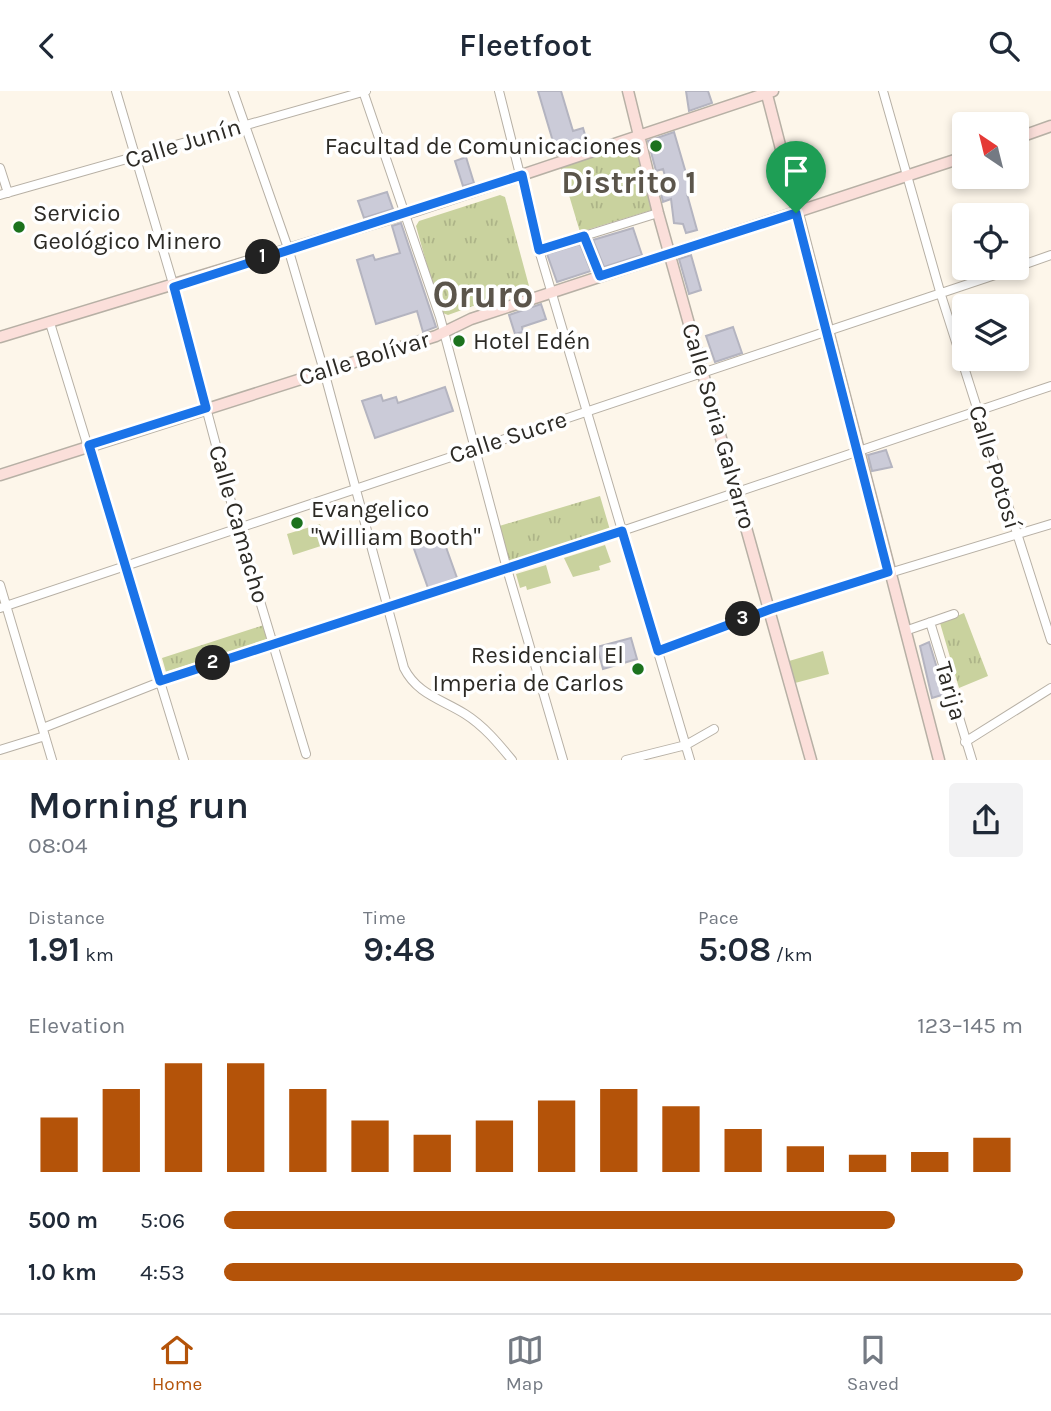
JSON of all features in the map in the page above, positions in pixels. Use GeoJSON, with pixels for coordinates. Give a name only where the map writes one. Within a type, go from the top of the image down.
{"type":"FeatureCollection","features":[{"type":"Feature","properties":{"kind":"main road","name":"Calle Soria Galvarro"},"geometry":{"type":"LineString","coordinates":[[628,91],[669,254],[738,490],[811,760]]}},
{"type":"Feature","properties":{"kind":"main road"},"geometry":{"type":"LineString","coordinates":[[0,337],[174,287],[288,248],[405,214],[769,92],[796,213],[939,760]]}},
{"type":"Feature","properties":{"kind":"main road"},"geometry":{"type":"LineString","coordinates":[[1029,134],[1051,126]]}},
{"type":"Feature","properties":{"kind":"main road","name":"Calle Bolívar"},"geometry":{"type":"LineString","coordinates":[[0,475],[444,333],[471,319],[952,161]]}},
{"type":"Feature","properties":{"kind":"street","name":"Calle Camacho"},"geometry":{"type":"LineString","coordinates":[[116,91],[174,287],[238,528],[306,754]]}},
{"type":"Feature","properties":{"kind":"street"},"geometry":{"type":"LineString","coordinates":[[233,91],[288,248],[357,486],[404,668],[411,682],[466,714],[492,735],[512,760]]}},
{"type":"Feature","properties":{"kind":"street","name":"Calle Junín"},"geometry":{"type":"LineString","coordinates":[[4,194],[135,159],[364,91]]}},
{"type":"Feature","properties":{"kind":"street"},"geometry":{"type":"LineString","coordinates":[[364,91],[444,333],[507,569],[563,760]]}},
{"type":"Feature","properties":{"kind":"street"},"geometry":{"type":"LineString","coordinates":[[499,91],[539,250],[690,760]]}},
{"type":"Feature","properties":{"kind":"street","name":"Calle Potosí"},"geometry":{"type":"LineString","coordinates":[[883,91],[941,295],[1051,640]]}},
{"type":"Feature","properties":{"kind":"street"},"geometry":{"type":"LineString","coordinates":[[0,168],[4,194]]}},
{"type":"Feature","properties":{"kind":"street"},"geometry":{"type":"LineString","coordinates":[[539,250],[658,213]]}},
{"type":"Feature","properties":{"kind":"street"},"geometry":{"type":"LineString","coordinates":[[584,236],[600,276]]}},
{"type":"Feature","properties":{"kind":"street","name":"Calle Sucre"},"geometry":{"type":"LineString","coordinates":[[1029,263],[1051,255]]}},
{"type":"Feature","properties":{"kind":"street","name":"Calle Sucre"},"geometry":{"type":"LineString","coordinates":[[3,607],[357,486],[705,374],[983,280]]}},
{"type":"Feature","properties":{"kind":"street"},"geometry":{"type":"LineString","coordinates":[[50,323],[184,760]]}},
{"type":"Feature","properties":{"kind":"street"},"geometry":{"type":"LineString","coordinates":[[0,750],[160,681],[622,531],[1051,386]]}},
{"type":"Feature","properties":{"kind":"street"},"geometry":{"type":"LineString","coordinates":[[658,651],[771,609],[1051,524]]}},
{"type":"Feature","properties":{"kind":"street"},"geometry":{"type":"LineString","coordinates":[[0,585],[3,607],[52,760]]}},
{"type":"Feature","properties":{"kind":"street"},"geometry":{"type":"LineString","coordinates":[[905,631],[954,614]]}},
{"type":"Feature","properties":{"kind":"street","name":"Tarija"},"geometry":{"type":"LineString","coordinates":[[930,622],[972,760]]}},
{"type":"Feature","properties":{"kind":"street"},"geometry":{"type":"LineString","coordinates":[[965,742],[1051,688]]}},
{"type":"Feature","properties":{"kind":"street"},"geometry":{"type":"LineString","coordinates":[[626,760],[686,745],[714,729]]}},
{"type":"Feature","properties":{"kind":"green space"},"geometry":{"type":"Polygon","coordinates":[[[631,143],[636,145],[652,210],[580,232],[560,165],[631,143]]]}},
{"type":"Feature","properties":{"kind":"green space"},"geometry":{"type":"Polygon","coordinates":[[[500,195],[505,197],[529,286],[448,315],[440,312],[416,226],[419,221],[500,195]]]}},
{"type":"Feature","properties":{"kind":"green space"},"geometry":{"type":"Polygon","coordinates":[[[600,496],[610,530],[506,565],[496,527],[600,496]]]}},
{"type":"Feature","properties":{"kind":"green space"},"geometry":{"type":"Polygon","coordinates":[[[320,524],[327,544],[293,555],[287,534],[320,524]]]}},
{"type":"Feature","properties":{"kind":"green space"},"geometry":{"type":"Polygon","coordinates":[[[605,545],[611,562],[599,566],[600,570],[573,577],[564,558],[605,545]]]}},
{"type":"Feature","properties":{"kind":"green space"},"geometry":{"type":"Polygon","coordinates":[[[546,565],[551,583],[527,590],[526,586],[520,588],[516,574],[546,565]]]}},
{"type":"Feature","properties":{"kind":"green space"},"geometry":{"type":"Polygon","coordinates":[[[964,613],[988,676],[959,688],[940,623],[964,613]]]}},
{"type":"Feature","properties":{"kind":"green space"},"geometry":{"type":"Polygon","coordinates":[[[264,625],[268,639],[166,672],[162,658],[264,625]]]}},
{"type":"Feature","properties":{"kind":"green space"},"geometry":{"type":"Polygon","coordinates":[[[823,651],[829,674],[795,683],[789,661],[823,651]]]}},
{"type":"Feature","properties":{"kind":"building"},"geometry":{"type":"Polygon","coordinates":[[[538,91],[561,91],[573,131],[583,128],[588,145],[557,155],[538,91]]]}},
{"type":"Feature","properties":{"kind":"building"},"geometry":{"type":"Polygon","coordinates":[[[686,91],[708,91],[712,103],[689,111],[686,91]]]}},
{"type":"Feature","properties":{"kind":"building"},"geometry":{"type":"Polygon","coordinates":[[[674,132],[688,180],[692,179],[695,192],[687,194],[697,230],[686,233],[683,224],[674,223],[671,199],[663,202],[660,189],[668,186],[663,169],[656,171],[648,141],[674,132]]]}},
{"type":"Feature","properties":{"kind":"building"},"geometry":{"type":"Polygon","coordinates":[[[466,157],[474,183],[463,186],[455,161],[466,157]]]}},
{"type":"Feature","properties":{"kind":"building"},"geometry":{"type":"Polygon","coordinates":[[[387,192],[393,209],[364,218],[358,201],[387,192]]]}},
{"type":"Feature","properties":{"kind":"building"},"geometry":{"type":"Polygon","coordinates":[[[401,223],[436,327],[423,332],[417,311],[376,324],[357,260],[373,255],[375,260],[400,253],[392,226],[401,223]]]}},
{"type":"Feature","properties":{"kind":"building"},"geometry":{"type":"Polygon","coordinates":[[[633,228],[642,255],[604,267],[593,240],[633,228]]]}},
{"type":"Feature","properties":{"kind":"building"},"geometry":{"type":"Polygon","coordinates":[[[580,244],[591,271],[557,282],[547,254],[580,244]]]}},
{"type":"Feature","properties":{"kind":"building"},"geometry":{"type":"Polygon","coordinates":[[[691,255],[701,290],[689,294],[679,259],[691,255]]]}},
{"type":"Feature","properties":{"kind":"building"},"geometry":{"type":"Polygon","coordinates":[[[541,304],[546,319],[522,327],[523,332],[515,334],[509,315],[541,304]]]}},
{"type":"Feature","properties":{"kind":"building"},"geometry":{"type":"Polygon","coordinates":[[[733,327],[742,353],[715,362],[706,336],[733,327]]]}},
{"type":"Feature","properties":{"kind":"building"},"geometry":{"type":"Polygon","coordinates":[[[445,387],[453,411],[375,438],[362,401],[381,395],[383,401],[396,397],[398,403],[445,387]]]}},
{"type":"Feature","properties":{"kind":"building"},"geometry":{"type":"Polygon","coordinates":[[[886,450],[892,467],[872,471],[868,455],[886,450]]]}},
{"type":"Feature","properties":{"kind":"building"},"geometry":{"type":"Polygon","coordinates":[[[442,536],[457,578],[428,588],[413,546],[442,536]]]}},
{"type":"Feature","properties":{"kind":"building"},"geometry":{"type":"Polygon","coordinates":[[[631,638],[637,659],[603,669],[597,647],[631,638]]]}},
{"type":"Feature","properties":{"kind":"building"},"geometry":{"type":"Polygon","coordinates":[[[929,642],[945,694],[932,698],[920,646],[929,642]]]}},
{"type":"Feature","properties":{"kind":"place","name":"Facultad de Comunicaciones"},"geometry":{"type":"Point","coordinates":[656,146]}},
{"type":"Feature","properties":{"kind":"place","name":"Servicio Geológico Minero"},"geometry":{"type":"Point","coordinates":[19,227]}},
{"type":"Feature","properties":{"kind":"place","name":"Hotel Edén"},"geometry":{"type":"Point","coordinates":[459,341]}},
{"type":"Feature","properties":{"kind":"place","name":"Evangelico \"William Booth\""},"geometry":{"type":"Point","coordinates":[297,523]}},
{"type":"Feature","properties":{"kind":"place","name":"Residencial El Imperia de Carlos"},"geometry":{"type":"Point","coordinates":[638,669]}},
{"type":"Feature","properties":{"kind":"district","name":"Distrito 1"},"geometry":{"type":"Point","coordinates":[629,182]}},
{"type":"Feature","properties":{"kind":"district","name":"Oruro"},"geometry":{"type":"Point","coordinates":[483,294]}},
{"type":"Feature","properties":{"kind":"route"},"geometry":{"type":"LineString","coordinates":[[522,175],[539,250],[584,236],[600,276],[796,213],[888,572],[771,609],[658,651],[622,531],[160,681],[89,445],[206,408],[174,287],[288,248],[401,215],[522,175]]}}]}
